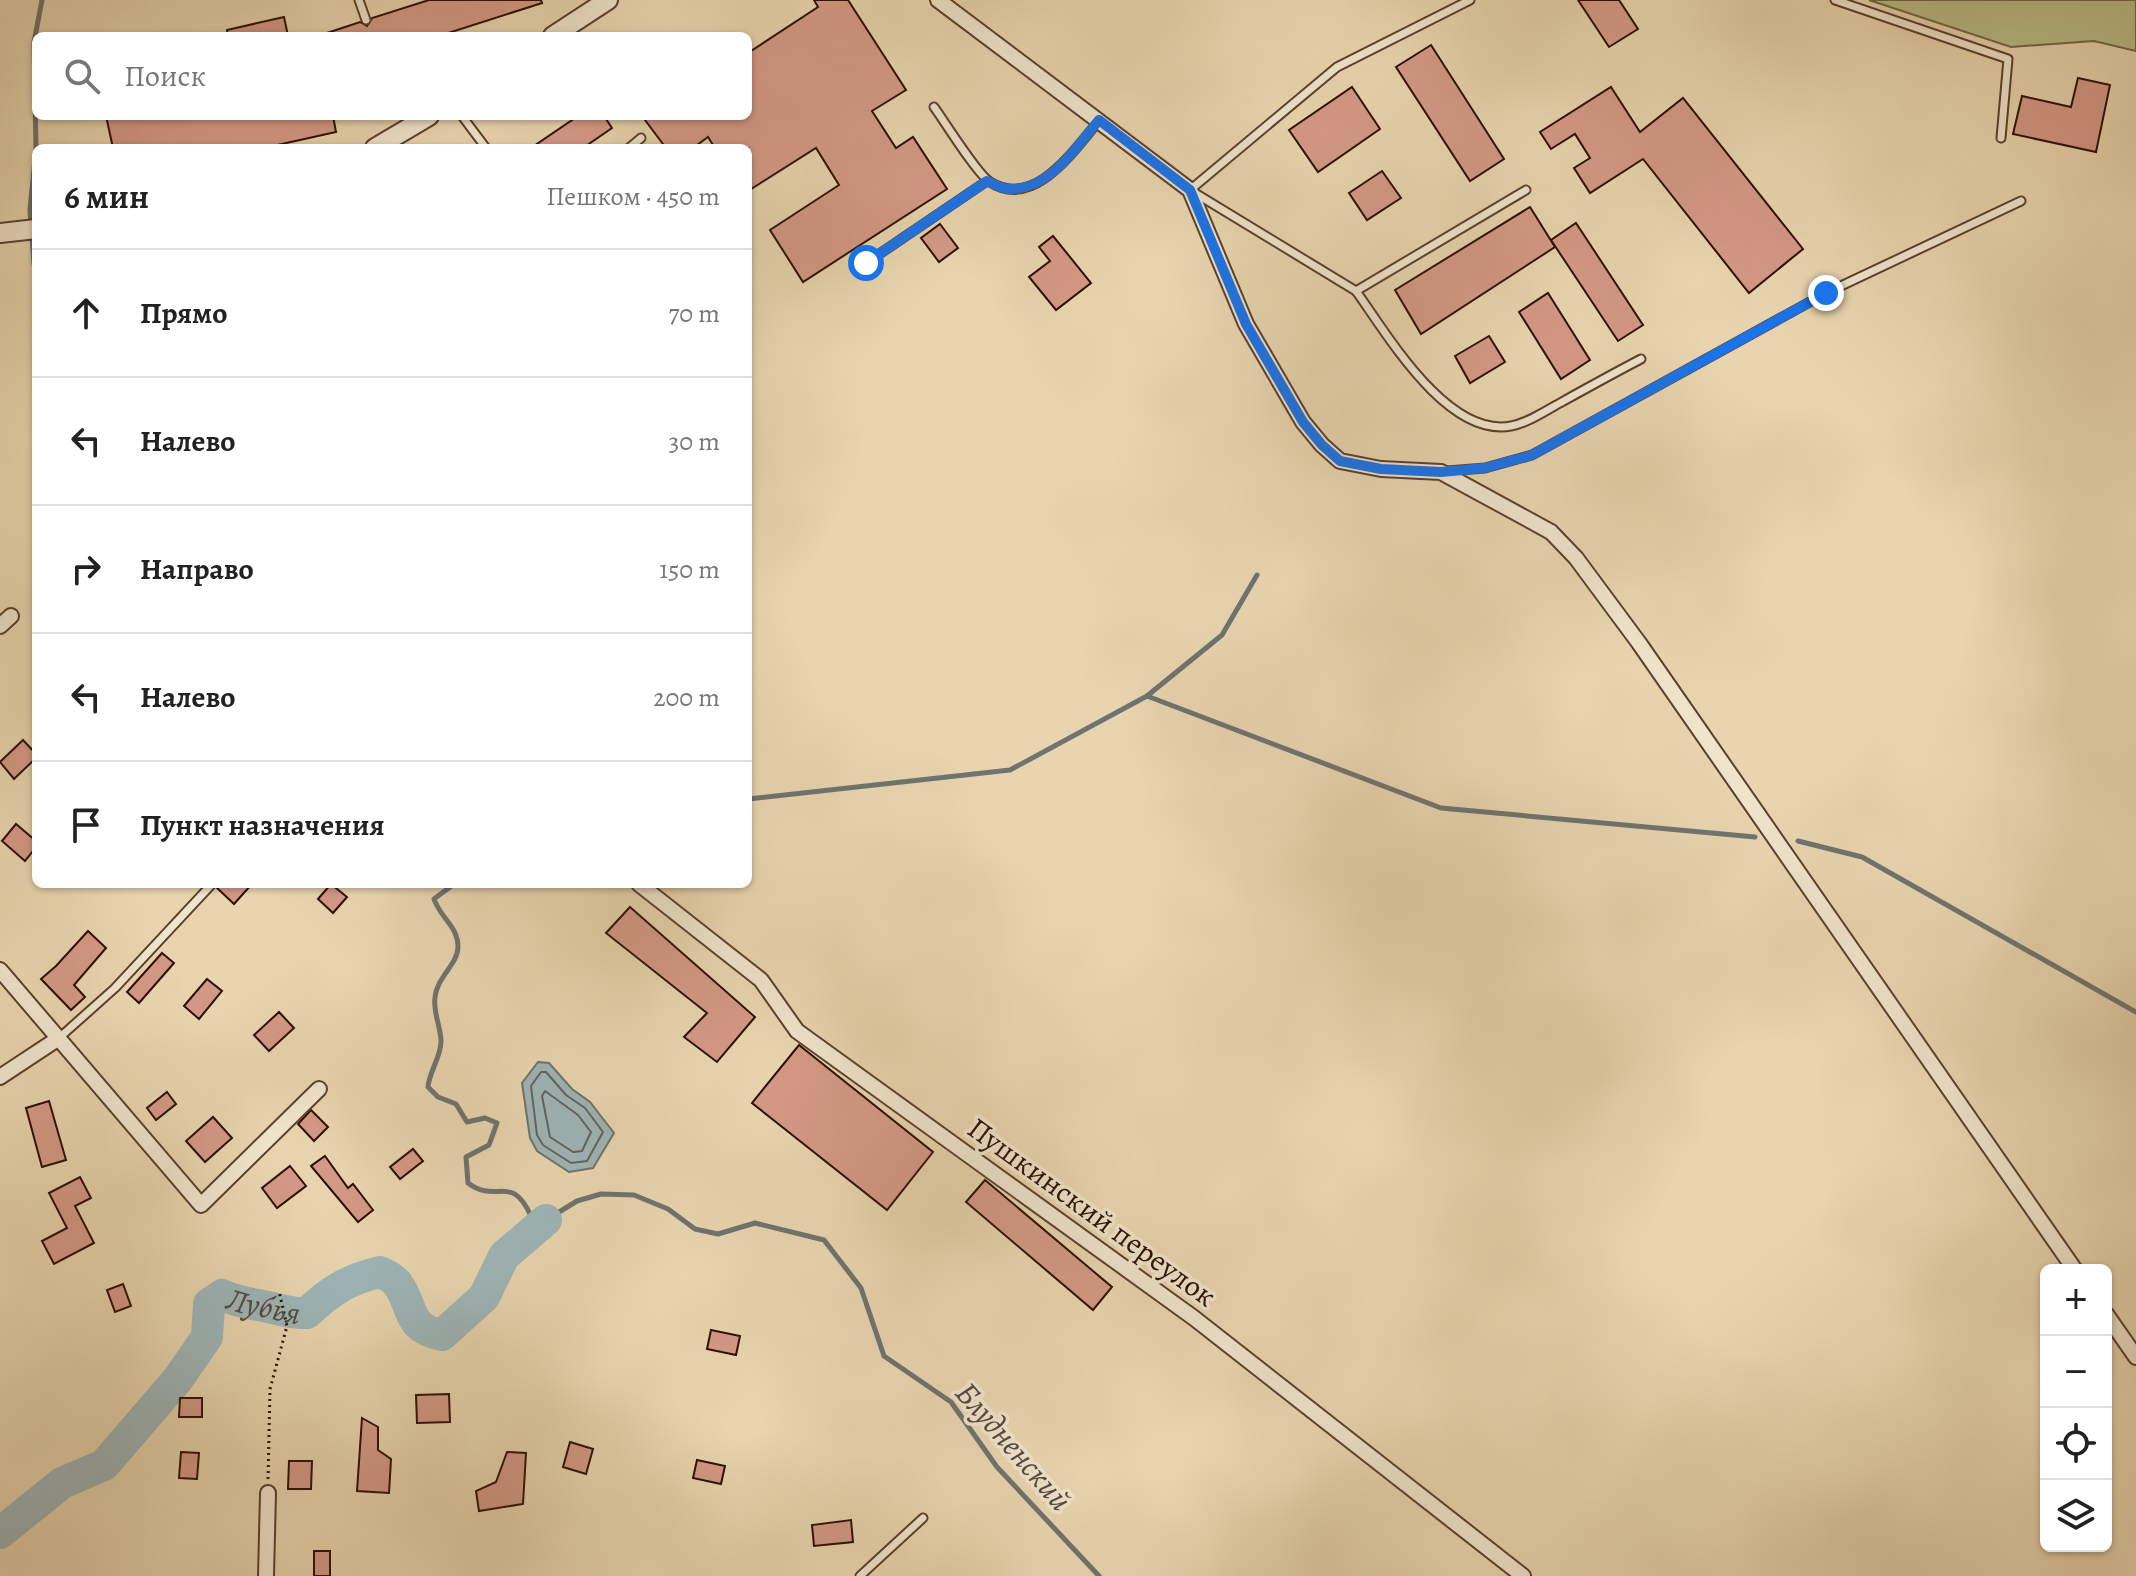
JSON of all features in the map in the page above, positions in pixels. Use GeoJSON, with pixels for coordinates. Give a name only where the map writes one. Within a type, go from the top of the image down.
{"type":"FeatureCollection","features":[{"type":"Feature","properties":{"kind":"street"},"geometry":{"type":"LineString","coordinates":[[559,32],[608,0]]}},
{"type":"Feature","properties":{"kind":"street"},"geometry":{"type":"LineString","coordinates":[[938,0],[1190,190],[1246,324],[1303,422],[1340,461],[1381,469],[1441,472],[1551,532],[1576,558],[1639,643],[2071,1264]]}},
{"type":"Feature","properties":{"kind":"street"},"geometry":{"type":"LineString","coordinates":[[380,144],[409,121]]}},
{"type":"Feature","properties":{"kind":"street"},"geometry":{"type":"LineString","coordinates":[[5,232],[32,229]]}},
{"type":"Feature","properties":{"kind":"street","name":"Пушкинский переулок"},"geometry":{"type":"LineString","coordinates":[[644,888],[761,980],[797,1031],[1194,1318],[1523,1576]]}},
{"type":"Feature","properties":{"kind":"street"},"geometry":{"type":"LineString","coordinates":[[0,970],[201,1205],[319,1089]]}},
{"type":"Feature","properties":{"kind":"street"},"geometry":{"type":"LineString","coordinates":[[0,1077],[59,1038]]}},
{"type":"Feature","properties":{"kind":"street"},"geometry":{"type":"LineString","coordinates":[[2112,1323],[2136,1357]]}},
{"type":"Feature","properties":{"kind":"street"},"geometry":{"type":"LineString","coordinates":[[266,1576],[268,1493]]}},
{"type":"Feature","properties":{"kind":"lane"},"geometry":{"type":"LineString","coordinates":[[359,0],[366,20]]}},
{"type":"Feature","properties":{"kind":"lane"},"geometry":{"type":"LineString","coordinates":[[1470,0],[1337,67],[1190,190],[1356,291],[1417,375],[1465,416],[1485,425],[1509,427],[1532,418],[1641,359]]}},
{"type":"Feature","properties":{"kind":"lane"},"geometry":{"type":"LineString","coordinates":[[1835,0],[2008,59],[2001,138]]}},
{"type":"Feature","properties":{"kind":"lane"},"geometry":{"type":"LineString","coordinates":[[934,107],[987,181],[1008,190],[1036,184],[1058,169],[1099,120]]}},
{"type":"Feature","properties":{"kind":"lane"},"geometry":{"type":"LineString","coordinates":[[465,120],[483,144]]}},
{"type":"Feature","properties":{"kind":"lane"},"geometry":{"type":"LineString","coordinates":[[634,144],[641,138]]}},
{"type":"Feature","properties":{"kind":"lane"},"geometry":{"type":"LineString","coordinates":[[866,263],[987,181]]}},
{"type":"Feature","properties":{"kind":"lane"},"geometry":{"type":"LineString","coordinates":[[1356,291],[1526,190]]}},
{"type":"Feature","properties":{"kind":"lane"},"geometry":{"type":"LineString","coordinates":[[1441,472],[1485,468],[1532,455],[1826,293],[2021,201]]}},
{"type":"Feature","properties":{"kind":"lane"},"geometry":{"type":"LineString","coordinates":[[59,1038],[115,988],[208,888]]}},
{"type":"Feature","properties":{"kind":"lane"},"geometry":{"type":"LineString","coordinates":[[860,1576],[923,1518]]}},
{"type":"Feature","properties":{"kind":"path"},"geometry":{"type":"LineString","coordinates":[[268,1493],[270,1389],[287,1326],[279,1291]]}},
{"type":"Feature","properties":{"kind":"green space"},"geometry":{"type":"Polygon","coordinates":[[[1869,0],[2136,0],[2136,51],[2094,41],[2011,47],[1869,0]]]}},
{"type":"Feature","properties":{"kind":"water"},"geometry":{"type":"Polygon","coordinates":[[[538,1062],[549,1063],[572,1089],[590,1102],[614,1133],[593,1168],[569,1172],[537,1151],[530,1138],[522,1083],[538,1062]]]}},
{"type":"Feature","properties":{"kind":"building"},"geometry":{"type":"Polygon","coordinates":[[[429,0],[541,0],[542,3],[451,32],[330,32],[360,22],[367,26],[372,18],[429,0]]]}},
{"type":"Feature","properties":{"kind":"building"},"geometry":{"type":"Polygon","coordinates":[[[814,0],[848,0],[906,90],[872,111],[896,148],[913,137],[947,189],[803,282],[770,230],[839,185],[816,148],[752,188],[752,144],[712,144],[708,137],[698,144],[663,144],[645,120],[752,120],[752,50],[818,7],[814,0]]]}},
{"type":"Feature","properties":{"kind":"building"},"geometry":{"type":"Polygon","coordinates":[[[1578,0],[1619,0],[1638,29],[1609,47],[1578,0]]]}},
{"type":"Feature","properties":{"kind":"building"},"geometry":{"type":"Polygon","coordinates":[[[284,17],[287,32],[227,32],[284,17]]]}},
{"type":"Feature","properties":{"kind":"building"},"geometry":{"type":"Polygon","coordinates":[[[1431,45],[1504,159],[1470,181],[1396,67],[1431,45]]]}},
{"type":"Feature","properties":{"kind":"building"},"geometry":{"type":"Polygon","coordinates":[[[2078,78],[2110,85],[2096,152],[2013,134],[2022,96],[2071,107],[2078,78]]]}},
{"type":"Feature","properties":{"kind":"building"},"geometry":{"type":"Polygon","coordinates":[[[1352,87],[1380,129],[1318,172],[1289,130],[1352,87]]]}},
{"type":"Feature","properties":{"kind":"building"},"geometry":{"type":"Polygon","coordinates":[[[1611,87],[1640,132],[1683,98],[1803,249],[1749,293],[1643,159],[1590,193],[1574,168],[1590,158],[1575,134],[1551,149],[1540,132],[1611,87]]]}},
{"type":"Feature","properties":{"kind":"building"},"geometry":{"type":"Polygon","coordinates":[[[107,120],[334,120],[336,132],[282,144],[112,144],[107,120]]]}},
{"type":"Feature","properties":{"kind":"building"},"geometry":{"type":"Polygon","coordinates":[[[572,120],[607,120],[612,128],[589,144],[537,144],[572,120]]]}},
{"type":"Feature","properties":{"kind":"building"},"geometry":{"type":"Polygon","coordinates":[[[1382,171],[1401,198],[1367,220],[1349,193],[1382,171]]]}},
{"type":"Feature","properties":{"kind":"building"},"geometry":{"type":"Polygon","coordinates":[[[1530,207],[1555,247],[1421,334],[1395,290],[1530,207]]]}},
{"type":"Feature","properties":{"kind":"building"},"geometry":{"type":"Polygon","coordinates":[[[1576,223],[1643,325],[1618,341],[1551,240],[1576,223]]]}},
{"type":"Feature","properties":{"kind":"building"},"geometry":{"type":"Polygon","coordinates":[[[940,224],[958,248],[939,262],[921,238],[940,224]]]}},
{"type":"Feature","properties":{"kind":"building"},"geometry":{"type":"Polygon","coordinates":[[[1053,236],[1091,283],[1056,310],[1029,277],[1050,261],[1039,247],[1053,236]]]}},
{"type":"Feature","properties":{"kind":"building"},"geometry":{"type":"Polygon","coordinates":[[[1548,293],[1590,360],[1561,379],[1519,312],[1548,293]]]}},
{"type":"Feature","properties":{"kind":"building"},"geometry":{"type":"Polygon","coordinates":[[[1489,336],[1505,362],[1470,383],[1455,356],[1489,336]]]}},
{"type":"Feature","properties":{"kind":"building"},"geometry":{"type":"Polygon","coordinates":[[[23,740],[32,750],[32,762],[14,779],[0,762],[23,740]]]}},
{"type":"Feature","properties":{"kind":"building"},"geometry":{"type":"Polygon","coordinates":[[[16,824],[32,838],[32,852],[25,861],[2,841],[16,824]]]}},
{"type":"Feature","properties":{"kind":"building"},"geometry":{"type":"Polygon","coordinates":[[[217,888],[248,888],[234,904],[217,888]]]}},
{"type":"Feature","properties":{"kind":"building"},"geometry":{"type":"Polygon","coordinates":[[[328,888],[336,888],[347,897],[333,913],[318,899],[328,888]]]}},
{"type":"Feature","properties":{"kind":"building"},"geometry":{"type":"Polygon","coordinates":[[[630,907],[755,1017],[717,1062],[684,1037],[707,1013],[606,933],[630,907]]]}},
{"type":"Feature","properties":{"kind":"building"},"geometry":{"type":"Polygon","coordinates":[[[88,931],[106,948],[74,985],[85,997],[71,1010],[41,979],[88,931]]]}},
{"type":"Feature","properties":{"kind":"building"},"geometry":{"type":"Polygon","coordinates":[[[162,953],[174,963],[139,1003],[127,992],[162,953]]]}},
{"type":"Feature","properties":{"kind":"building"},"geometry":{"type":"Polygon","coordinates":[[[207,979],[222,991],[199,1019],[184,1006],[207,979]]]}},
{"type":"Feature","properties":{"kind":"building"},"geometry":{"type":"Polygon","coordinates":[[[279,1012],[294,1028],[269,1051],[254,1035],[279,1012]]]}},
{"type":"Feature","properties":{"kind":"building"},"geometry":{"type":"Polygon","coordinates":[[[799,1045],[933,1152],[887,1210],[752,1103],[799,1045]]]}},
{"type":"Feature","properties":{"kind":"building"},"geometry":{"type":"Polygon","coordinates":[[[167,1092],[176,1104],[156,1120],[147,1108],[167,1092]]]}},
{"type":"Feature","properties":{"kind":"building"},"geometry":{"type":"Polygon","coordinates":[[[49,1101],[66,1160],[42,1167],[26,1108],[49,1101]]]}},
{"type":"Feature","properties":{"kind":"building"},"geometry":{"type":"Polygon","coordinates":[[[311,1110],[328,1127],[314,1141],[298,1124],[311,1110]]]}},
{"type":"Feature","properties":{"kind":"building"},"geometry":{"type":"Polygon","coordinates":[[[213,1117],[232,1138],[205,1162],[186,1141],[213,1117]]]}},
{"type":"Feature","properties":{"kind":"building"},"geometry":{"type":"Polygon","coordinates":[[[413,1149],[423,1161],[400,1179],[390,1167],[413,1149]]]}},
{"type":"Feature","properties":{"kind":"building"},"geometry":{"type":"Polygon","coordinates":[[[325,1156],[348,1188],[353,1184],[373,1210],[358,1222],[311,1166],[325,1156]]]}},
{"type":"Feature","properties":{"kind":"building"},"geometry":{"type":"Polygon","coordinates":[[[290,1166],[306,1186],[277,1208],[262,1188],[290,1166]]]}},
{"type":"Feature","properties":{"kind":"building"},"geometry":{"type":"Polygon","coordinates":[[[80,1177],[91,1198],[75,1206],[94,1243],[54,1264],[42,1241],[67,1228],[49,1193],[80,1177]]]}},
{"type":"Feature","properties":{"kind":"building"},"geometry":{"type":"Polygon","coordinates":[[[985,1180],[1112,1287],[1093,1310],[966,1202],[985,1180]]]}},
{"type":"Feature","properties":{"kind":"building"},"geometry":{"type":"Polygon","coordinates":[[[123,1284],[131,1306],[115,1312],[107,1290],[123,1284]]]}},
{"type":"Feature","properties":{"kind":"building"},"geometry":{"type":"Polygon","coordinates":[[[711,1330],[740,1336],[736,1355],[707,1349],[711,1330]]]}},
{"type":"Feature","properties":{"kind":"building"},"geometry":{"type":"Polygon","coordinates":[[[449,1394],[450,1422],[417,1423],[416,1395],[449,1394]]]}},
{"type":"Feature","properties":{"kind":"building"},"geometry":{"type":"Polygon","coordinates":[[[180,1398],[202,1398],[202,1417],[179,1417],[180,1398]]]}},
{"type":"Feature","properties":{"kind":"building"},"geometry":{"type":"Polygon","coordinates":[[[362,1418],[378,1427],[378,1450],[391,1459],[389,1493],[357,1491],[362,1418]]]}},
{"type":"Feature","properties":{"kind":"building"},"geometry":{"type":"Polygon","coordinates":[[[570,1442],[593,1449],[586,1474],[563,1467],[570,1442]]]}},
{"type":"Feature","properties":{"kind":"building"},"geometry":{"type":"Polygon","coordinates":[[[181,1452],[199,1453],[197,1479],[179,1478],[181,1452]]]}},
{"type":"Feature","properties":{"kind":"building"},"geometry":{"type":"Polygon","coordinates":[[[507,1452],[526,1453],[523,1504],[479,1511],[476,1491],[496,1482],[507,1452]]]}},
{"type":"Feature","properties":{"kind":"building"},"geometry":{"type":"Polygon","coordinates":[[[697,1460],[725,1466],[721,1484],[693,1478],[697,1460]]]}},
{"type":"Feature","properties":{"kind":"building"},"geometry":{"type":"Polygon","coordinates":[[[289,1461],[312,1461],[311,1489],[288,1489],[289,1461]]]}},
{"type":"Feature","properties":{"kind":"building"},"geometry":{"type":"Polygon","coordinates":[[[851,1520],[853,1542],[814,1546],[812,1525],[851,1520]]]}},
{"type":"Feature","properties":{"kind":"building"},"geometry":{"type":"Polygon","coordinates":[[[314,1551],[330,1551],[330,1576],[314,1576],[314,1551]]]}},
{"type":"Feature","properties":{"kind":"waterway"},"geometry":{"type":"LineString","coordinates":[[36,32],[42,0]]}},
{"type":"Feature","properties":{"kind":"waterway"},"geometry":{"type":"LineString","coordinates":[[35,120],[36,144]]}},
{"type":"Feature","properties":{"kind":"waterway"},"geometry":{"type":"LineString","coordinates":[[32,190],[32,237]]}},
{"type":"Feature","properties":{"kind":"waterway"},"geometry":{"type":"LineString","coordinates":[[1147,696],[1222,635],[1257,575]]}},
{"type":"Feature","properties":{"kind":"waterway"},"geometry":{"type":"LineString","coordinates":[[752,799],[1010,770],[1147,696],[1441,808],[1755,837]]}},
{"type":"Feature","properties":{"kind":"waterway"},"geometry":{"type":"LineString","coordinates":[[1798,841],[1862,857],[2136,1012]]}},
{"type":"Feature","properties":{"kind":"waterway","name":"Блудненский"},"geometry":{"type":"LineString","coordinates":[[449,888],[434,899],[455,933],[458,947],[435,997],[441,1046],[428,1087],[438,1097],[456,1104],[467,1122],[485,1118],[497,1123],[489,1145],[466,1157],[468,1183],[478,1189],[517,1195],[531,1216],[546,1220],[577,1201],[601,1194],[634,1195],[668,1209],[695,1229],[718,1234],[755,1223],[824,1240],[861,1288],[884,1356],[951,1402],[997,1467],[1099,1576]]}},
{"type":"Feature","properties":{"kind":"waterway","name":"Лубья"},"geometry":{"type":"LineString","coordinates":[[0,1533],[62,1483],[104,1465],[178,1379],[207,1337],[209,1304],[222,1295],[234,1300],[307,1313],[340,1287],[380,1272],[397,1283],[416,1322],[430,1332],[442,1335],[484,1297],[504,1256],[546,1220]]}},
{"type":"Feature","properties":{"kind":"route"},"geometry":{"type":"LineString","coordinates":[[866,263],[987,181],[1008,190],[1036,184],[1058,169],[1099,120],[1190,190],[1246,324],[1303,422],[1322,445],[1340,461],[1381,469],[1441,472],[1485,468],[1532,455],[1826,293]]}}]}
